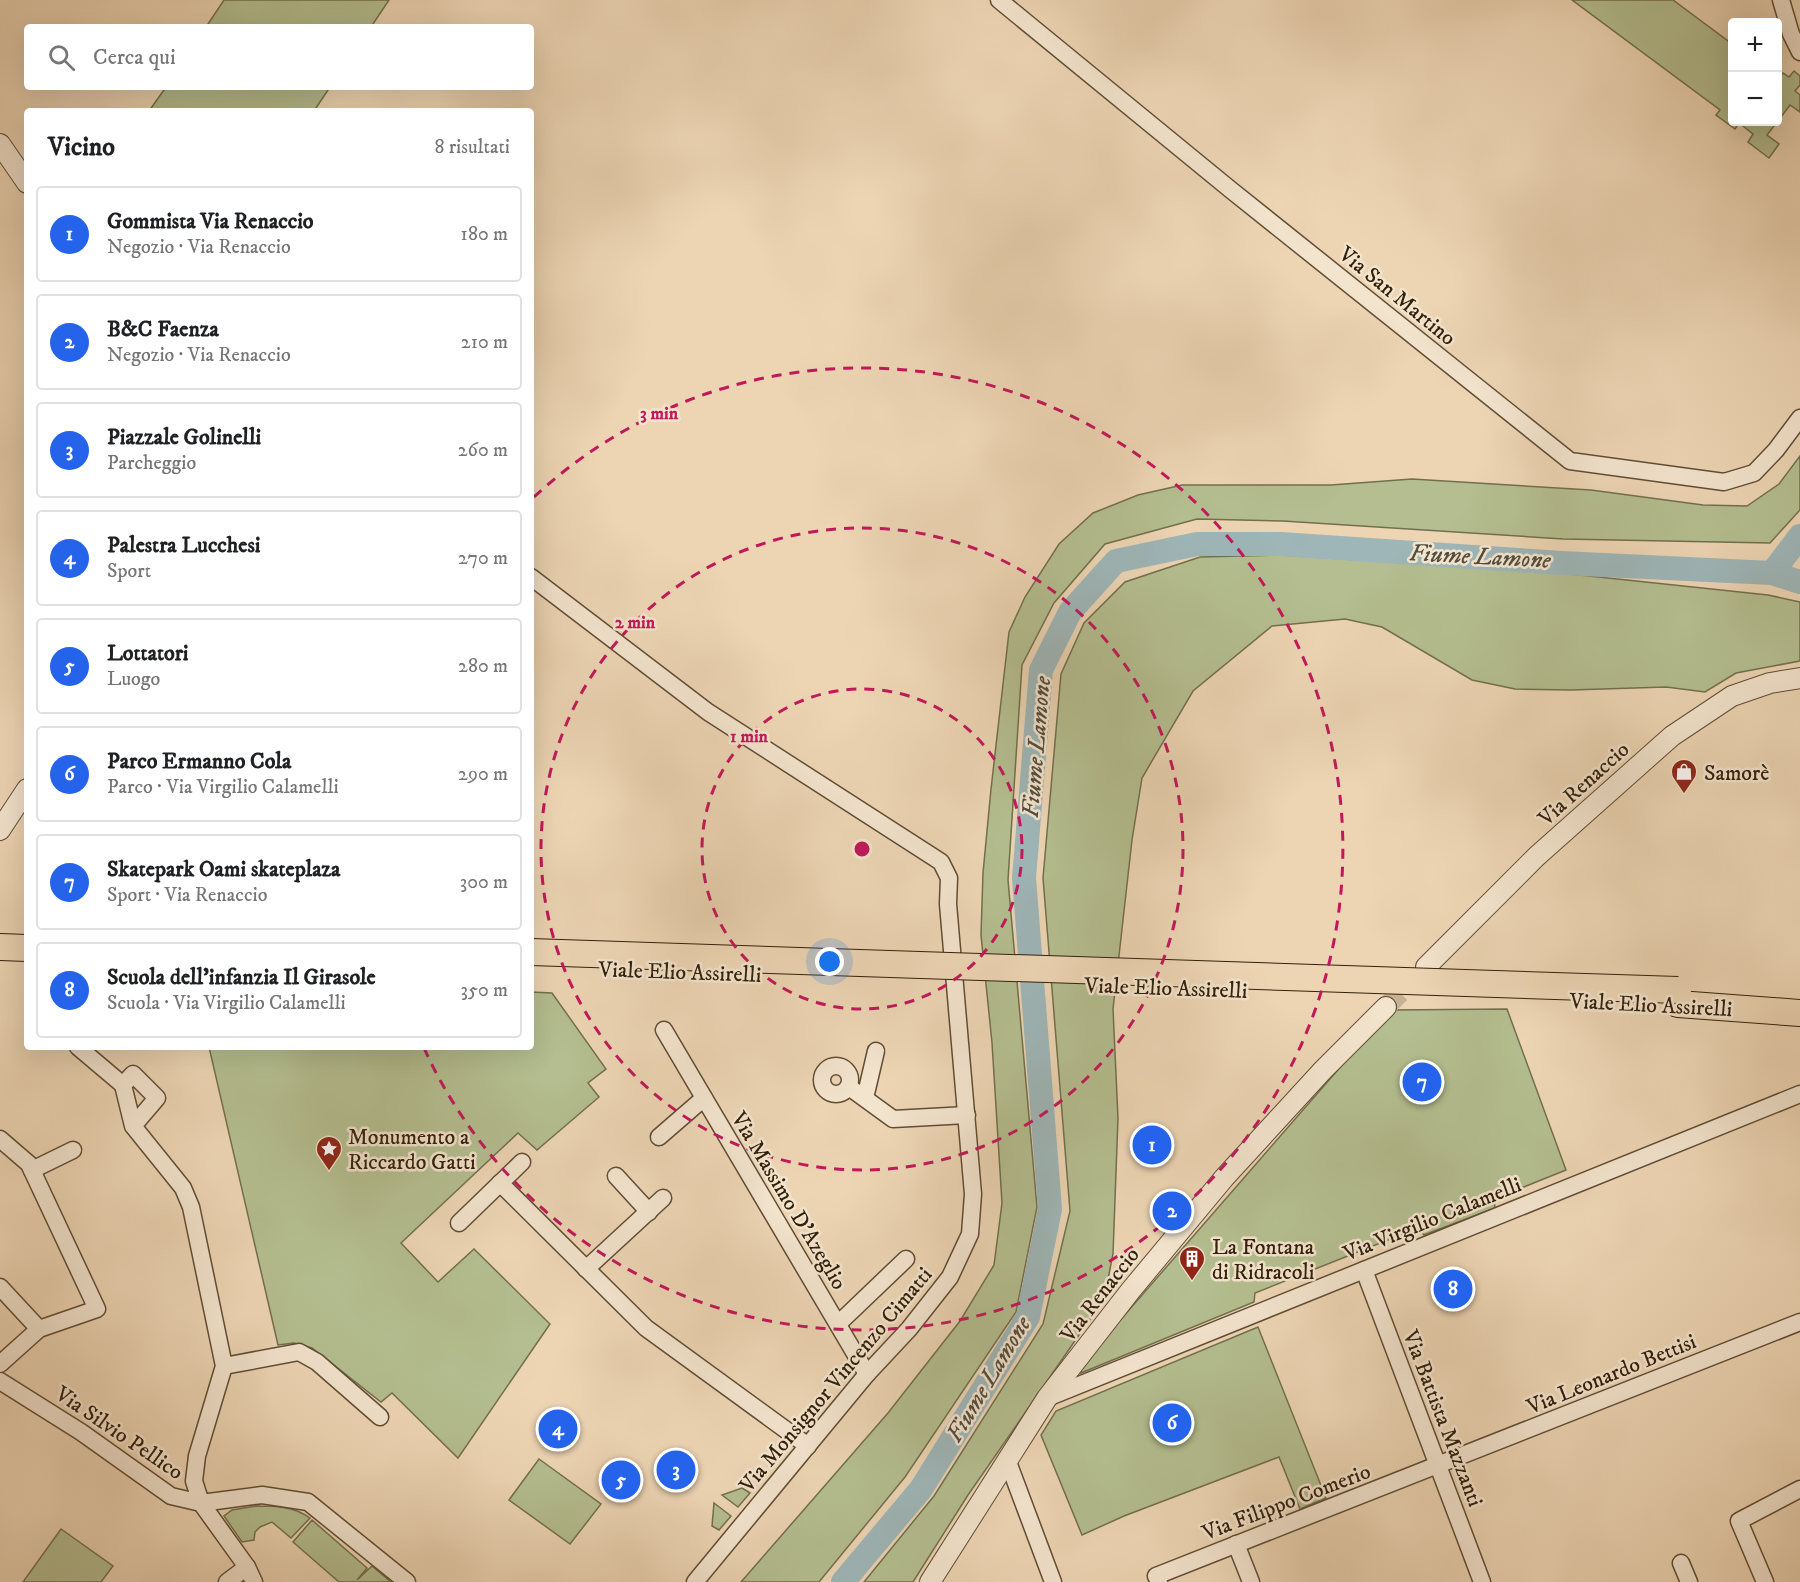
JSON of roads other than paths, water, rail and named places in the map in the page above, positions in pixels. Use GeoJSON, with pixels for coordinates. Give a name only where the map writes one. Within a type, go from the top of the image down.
{"type":"FeatureCollection","features":[{"type":"Feature","properties":{"kind":"main road"},"geometry":{"type":"LineString","coordinates":[[0,934],[24,935]]}},
{"type":"Feature","properties":{"kind":"main road"},"geometry":{"type":"LineString","coordinates":[[0,947],[24,948]]}},
{"type":"Feature","properties":{"kind":"main road","name":"Viale Elio Assirelli"},"geometry":{"type":"LineString","coordinates":[[534,952],[1678,997],[1800,1013]]}},
{"type":"Feature","properties":{"kind":"main road","name":"Viale Elio Assirelli"},"geometry":{"type":"LineString","coordinates":[[534,966],[1800,999]]}},
{"type":"Feature","properties":{"kind":"street","name":"Via San Martino"},"geometry":{"type":"LineString","coordinates":[[999,0],[1231,190],[1570,461],[1724,482],[1754,473],[1776,450],[1800,418]]}},
{"type":"Feature","properties":{"kind":"street"},"geometry":{"type":"LineString","coordinates":[[1781,0],[1791,34],[1800,52]]}},
{"type":"Feature","properties":{"kind":"street"},"geometry":{"type":"LineString","coordinates":[[0,144],[24,179]]}},
{"type":"Feature","properties":{"kind":"street","name":"Via Monsignor Vincenzo Cimatti"},"geometry":{"type":"LineString","coordinates":[[534,579],[708,712],[941,862],[949,878],[948,904],[973,1194],[970,1234],[950,1277],[909,1329],[867,1374],[695,1582]]}},
{"type":"Feature","properties":{"kind":"street","name":"Via Renaccio"},"geometry":{"type":"LineString","coordinates":[[1426,967],[1537,856],[1672,736],[1732,696],[1770,683],[1800,678]]}},
{"type":"Feature","properties":{"kind":"street"},"geometry":{"type":"LineString","coordinates":[[0,830],[24,794]]}},
{"type":"Feature","properties":{"kind":"street","name":"Via Renaccio"},"geometry":{"type":"LineString","coordinates":[[930,1582],[1047,1398],[1131,1290],[1224,1178],[1323,1070],[1386,1007]]}},
{"type":"Feature","properties":{"kind":"street","name":"Via Massimo D'Azeglio"},"geometry":{"type":"LineString","coordinates":[[664,1030],[867,1374]]}},
{"type":"Feature","properties":{"kind":"street"},"geometry":{"type":"LineString","coordinates":[[82,1050],[123,1085],[133,1126],[183,1188],[191,1207],[224,1366],[196,1456],[194,1480],[201,1503],[251,1574],[228,1582]]}},
{"type":"Feature","properties":{"kind":"street"},"geometry":{"type":"LineString","coordinates":[[865,1098],[876,1051]]}},
{"type":"Feature","properties":{"kind":"street"},"geometry":{"type":"LineString","coordinates":[[123,1085],[133,1074],[157,1098],[133,1126]]}},
{"type":"Feature","properties":{"kind":"street"},"geometry":{"type":"LineString","coordinates":[[849,1087],[892,1119],[967,1115]]}},
{"type":"Feature","properties":{"kind":"street","name":"Via Virgilio Calamelli"},"geometry":{"type":"LineString","coordinates":[[1047,1398],[1800,1094]]}},
{"type":"Feature","properties":{"kind":"street","name":"Via Massimo D'Azeglio"},"geometry":{"type":"LineString","coordinates":[[659,1137],[704,1098]]}},
{"type":"Feature","properties":{"kind":"street"},"geometry":{"type":"LineString","coordinates":[[0,1139],[29,1164],[97,1309],[39,1329],[0,1364]]}},
{"type":"Feature","properties":{"kind":"street"},"geometry":{"type":"LineString","coordinates":[[32,1170],[73,1150]]}},
{"type":"Feature","properties":{"kind":"street"},"geometry":{"type":"LineString","coordinates":[[459,1223],[522,1162]]}},
{"type":"Feature","properties":{"kind":"street"},"geometry":{"type":"LineString","coordinates":[[616,1176],[649,1212]]}},
{"type":"Feature","properties":{"kind":"street"},"geometry":{"type":"LineString","coordinates":[[500,1183],[646,1328],[808,1446]]}},
{"type":"Feature","properties":{"kind":"street"},"geometry":{"type":"LineString","coordinates":[[586,1269],[663,1198]]}},
{"type":"Feature","properties":{"kind":"street","name":"Via Massimo D'Azeglio"},"geometry":{"type":"LineString","coordinates":[[838,1324],[906,1259]]}},
{"type":"Feature","properties":{"kind":"street","name":"Via Battista Mazzanti"},"geometry":{"type":"LineString","coordinates":[[1364,1270],[1482,1582]]}},
{"type":"Feature","properties":{"kind":"street"},"geometry":{"type":"LineString","coordinates":[[0,1287],[39,1329]]}},
{"type":"Feature","properties":{"kind":"street","name":"Via Leonardo Bettisi"},"geometry":{"type":"LineString","coordinates":[[1439,1465],[1800,1322]]}},
{"type":"Feature","properties":{"kind":"street"},"geometry":{"type":"LineString","coordinates":[[224,1366],[299,1352],[317,1362],[380,1417]]}},
{"type":"Feature","properties":{"kind":"street","name":"Via Silvio Pellico"},"geometry":{"type":"LineString","coordinates":[[0,1381],[81,1432],[171,1496],[201,1503],[262,1495],[308,1502],[407,1582]]}},
{"type":"Feature","properties":{"kind":"street"},"geometry":{"type":"LineString","coordinates":[[1008,1462],[1053,1582]]}},
{"type":"Feature","properties":{"kind":"street","name":"Via Filippo Comerio"},"geometry":{"type":"LineString","coordinates":[[1159,1582],[1156,1576],[1439,1465]]}},
{"type":"Feature","properties":{"kind":"street"},"geometry":{"type":"LineString","coordinates":[[1766,1582],[1739,1521],[1800,1489]]}},
{"type":"Feature","properties":{"kind":"street"},"geometry":{"type":"LineString","coordinates":[[1236,1544],[1251,1582]]}},
{"type":"Feature","properties":{"kind":"street"},"geometry":{"type":"LineString","coordinates":[[1681,1563],[1689,1582]]}},
{"type":"Feature","properties":{"kind":"waterway"},"geometry":{"type":"LineString","coordinates":[[1772,573],[1800,536]]}},
{"type":"Feature","properties":{"kind":"waterway","name":"Fiume Lamone"},"geometry":{"type":"LineString","coordinates":[[843,1582],[921,1489],[1028,1317],[1050,1209],[1024,878],[1041,670],[1070,612],[1116,561],[1197,544],[1281,544],[1561,563],[1772,573],[1800,582]]}},
{"type":"Feature","properties":{"kind":"tunnel"},"geometry":{"type":"LineString","coordinates":[[1386,1007],[1418,975]]}},
{"type":"Feature","properties":{"kind":"place","name":"Samorè"},"geometry":{"type":"Point","coordinates":[1684,795]}},
{"type":"Feature","properties":{"kind":"place","name":"Skatepark Oami skateplaza"},"geometry":{"type":"Point","coordinates":[1422,1082]}},
{"type":"Feature","properties":{"kind":"place","name":"Gommista Via Renaccio"},"geometry":{"type":"Point","coordinates":[1152,1145]}},
{"type":"Feature","properties":{"kind":"place","name":"Monumento a Riccardo Gatti"},"geometry":{"type":"Point","coordinates":[329,1172]}},
{"type":"Feature","properties":{"kind":"place","name":"B&C Faenza"},"geometry":{"type":"Point","coordinates":[1172,1211]}},
{"type":"Feature","properties":{"kind":"place","name":"La Fontana di Ridracoli"},"geometry":{"type":"Point","coordinates":[1192,1282]}},
{"type":"Feature","properties":{"kind":"place","name":"Scuola dell'infanzia Il Girasole"},"geometry":{"type":"Point","coordinates":[1453,1289]}},
{"type":"Feature","properties":{"kind":"place","name":"Parco Ermanno Cola"},"geometry":{"type":"Point","coordinates":[1172,1423]}},
{"type":"Feature","properties":{"kind":"place","name":"Palestra Lucchesi"},"geometry":{"type":"Point","coordinates":[558,1429]}},
{"type":"Feature","properties":{"kind":"place","name":"Piazzale Golinelli"},"geometry":{"type":"Point","coordinates":[676,1470]}},
{"type":"Feature","properties":{"kind":"place","name":"Lottatori"},"geometry":{"type":"Point","coordinates":[621,1480]}}]}
